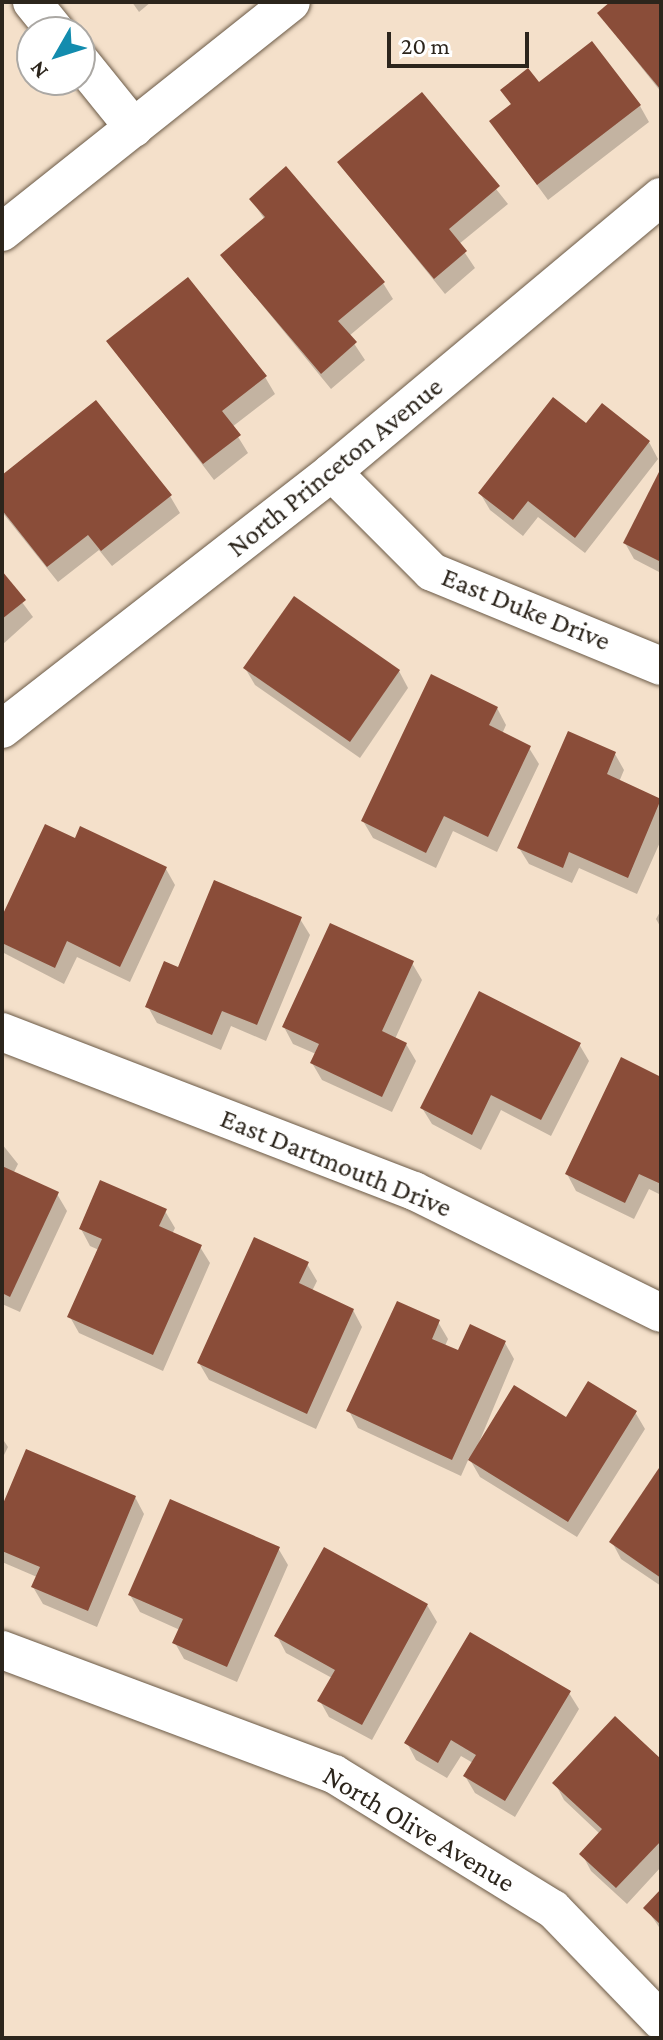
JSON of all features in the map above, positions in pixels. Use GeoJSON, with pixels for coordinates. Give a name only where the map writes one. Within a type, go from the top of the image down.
{"type":"FeatureCollection","features":[{"type":"Feature","properties":{"kind":"street"},"geometry":{"type":"LineString","coordinates":[[2,232],[291,2]]}},
{"type":"Feature","properties":{"kind":"street"},"geometry":{"type":"LineString","coordinates":[[96,81],[134,128]]}},
{"type":"Feature","properties":{"kind":"street","name":"North Princeton Avenue"},"geometry":{"type":"LineString","coordinates":[[2,729],[332,472],[661,197]]}},
{"type":"Feature","properties":{"kind":"street","name":"East Duke Drive"},"geometry":{"type":"LineString","coordinates":[[332,472],[432,572],[661,666]]}},
{"type":"Feature","properties":{"kind":"street","name":"East Dartmouth Drive"},"geometry":{"type":"LineString","coordinates":[[2,1032],[414,1191],[661,1313]]}},
{"type":"Feature","properties":{"kind":"street","name":"North Olive Avenue"},"geometry":{"type":"LineString","coordinates":[[2,1650],[334,1774],[553,1909],[661,2021]]}},
{"type":"Feature","properties":{"kind":"building"},"geometry":{"type":"Polygon","coordinates":[[[610,2],[661,2],[661,90],[597,13],[610,2]]]}},
{"type":"Feature","properties":{"kind":"building"},"geometry":{"type":"Polygon","coordinates":[[[592,41],[641,105],[537,185],[489,121],[511,104],[500,90],[528,68],[539,82],[592,41]]]}},
{"type":"Feature","properties":{"kind":"building"},"geometry":{"type":"Polygon","coordinates":[[[422,92],[500,186],[449,229],[467,251],[434,279],[337,162],[422,92]]]}},
{"type":"Feature","properties":{"kind":"building"},"geometry":{"type":"Polygon","coordinates":[[[286,166],[385,282],[338,321],[357,342],[321,374],[220,255],[265,217],[249,199],[286,166]]]}},
{"type":"Feature","properties":{"kind":"building"},"geometry":{"type":"Polygon","coordinates":[[[188,277],[267,376],[222,411],[241,435],[203,464],[106,341],[188,277]]]}},
{"type":"Feature","properties":{"kind":"building"},"geometry":{"type":"Polygon","coordinates":[[[553,397],[586,423],[602,403],[650,441],[575,538],[528,501],[513,520],[478,493],[553,397]]]}},
{"type":"Feature","properties":{"kind":"building"},"geometry":{"type":"Polygon","coordinates":[[[96,400],[172,495],[101,551],[88,535],[47,567],[2,510],[2,475],[96,400]]]}},
{"type":"Feature","properties":{"kind":"building"},"geometry":{"type":"Polygon","coordinates":[[[661,468],[661,562],[623,543],[661,468]]]}},
{"type":"Feature","properties":{"kind":"building"},"geometry":{"type":"Polygon","coordinates":[[[2,571],[26,600],[2,619],[2,571]]]}},
{"type":"Feature","properties":{"kind":"building"},"geometry":{"type":"Polygon","coordinates":[[[294,596],[400,670],[350,742],[243,668],[294,596]]]}},
{"type":"Feature","properties":{"kind":"building"},"geometry":{"type":"Polygon","coordinates":[[[431,674],[498,707],[489,725],[531,746],[488,837],[444,816],[426,853],[361,821],[431,674]]]}},
{"type":"Feature","properties":{"kind":"building"},"geometry":{"type":"Polygon","coordinates":[[[568,731],[616,752],[607,774],[661,799],[628,878],[569,852],[563,868],[517,848],[568,731]]]}},
{"type":"Feature","properties":{"kind":"building"},"geometry":{"type":"Polygon","coordinates":[[[45,824],[75,838],[80,826],[167,867],[120,967],[67,941],[55,968],[2,943],[2,916],[45,824]]]}},
{"type":"Feature","properties":{"kind":"building"},"geometry":{"type":"Polygon","coordinates":[[[214,880],[302,917],[257,1025],[222,1011],[212,1035],[145,1007],[164,961],[178,967],[214,880]]]}},
{"type":"Feature","properties":{"kind":"building"},"geometry":{"type":"Polygon","coordinates":[[[330,923],[414,961],[382,1031],[407,1043],[382,1097],[310,1063],[319,1044],[282,1027],[330,923]]]}},
{"type":"Feature","properties":{"kind":"building"},"geometry":{"type":"Polygon","coordinates":[[[479,991],[581,1043],[541,1120],[491,1095],[472,1135],[420,1108],[479,991]]]}},
{"type":"Feature","properties":{"kind":"building"},"geometry":{"type":"Polygon","coordinates":[[[621,1057],[661,1077],[661,1184],[639,1174],[625,1203],[565,1174],[621,1057]]]}},
{"type":"Feature","properties":{"kind":"building"},"geometry":{"type":"Polygon","coordinates":[[[2,1166],[59,1192],[10,1297],[2,1293],[2,1166]]]}},
{"type":"Feature","properties":{"kind":"building"},"geometry":{"type":"Polygon","coordinates":[[[100,1180],[167,1209],[159,1226],[202,1245],[153,1355],[67,1317],[102,1239],[79,1229],[100,1180]]]}},
{"type":"Feature","properties":{"kind":"building"},"geometry":{"type":"Polygon","coordinates":[[[254,1237],[309,1262],[299,1283],[354,1309],[307,1414],[197,1363],[254,1237]]]}},
{"type":"Feature","properties":{"kind":"building"},"geometry":{"type":"Polygon","coordinates":[[[397,1301],[440,1320],[432,1339],[458,1350],[470,1324],[506,1341],[452,1460],[346,1411],[397,1301]]]}},
{"type":"Feature","properties":{"kind":"building"},"geometry":{"type":"Polygon","coordinates":[[[588,1381],[637,1411],[568,1522],[468,1460],[514,1385],[566,1417],[588,1381]]]}},
{"type":"Feature","properties":{"kind":"building"},"geometry":{"type":"Polygon","coordinates":[[[26,1449],[136,1496],[88,1611],[31,1587],[40,1567],[2,1551],[2,1506],[26,1449]]]}},
{"type":"Feature","properties":{"kind":"building"},"geometry":{"type":"Polygon","coordinates":[[[661,1465],[661,1578],[609,1542],[661,1465]]]}},
{"type":"Feature","properties":{"kind":"building"},"geometry":{"type":"Polygon","coordinates":[[[170,1499],[280,1547],[227,1667],[172,1643],[183,1619],[128,1595],[170,1499]]]}},
{"type":"Feature","properties":{"kind":"building"},"geometry":{"type":"Polygon","coordinates":[[[324,1547],[428,1604],[362,1725],[317,1701],[335,1670],[274,1636],[324,1547]]]}},
{"type":"Feature","properties":{"kind":"building"},"geometry":{"type":"Polygon","coordinates":[[[470,1632],[571,1691],[505,1801],[463,1776],[476,1755],[451,1740],[438,1763],[404,1743],[470,1632]]]}},
{"type":"Feature","properties":{"kind":"building"},"geometry":{"type":"Polygon","coordinates":[[[615,1716],[661,1759],[661,1841],[616,1888],[579,1854],[602,1829],[552,1783],[615,1716]]]}},
{"type":"Feature","properties":{"kind":"building"},"geometry":{"type":"Polygon","coordinates":[[[661,1889],[661,1925],[643,1908],[661,1889]]]}}]}
